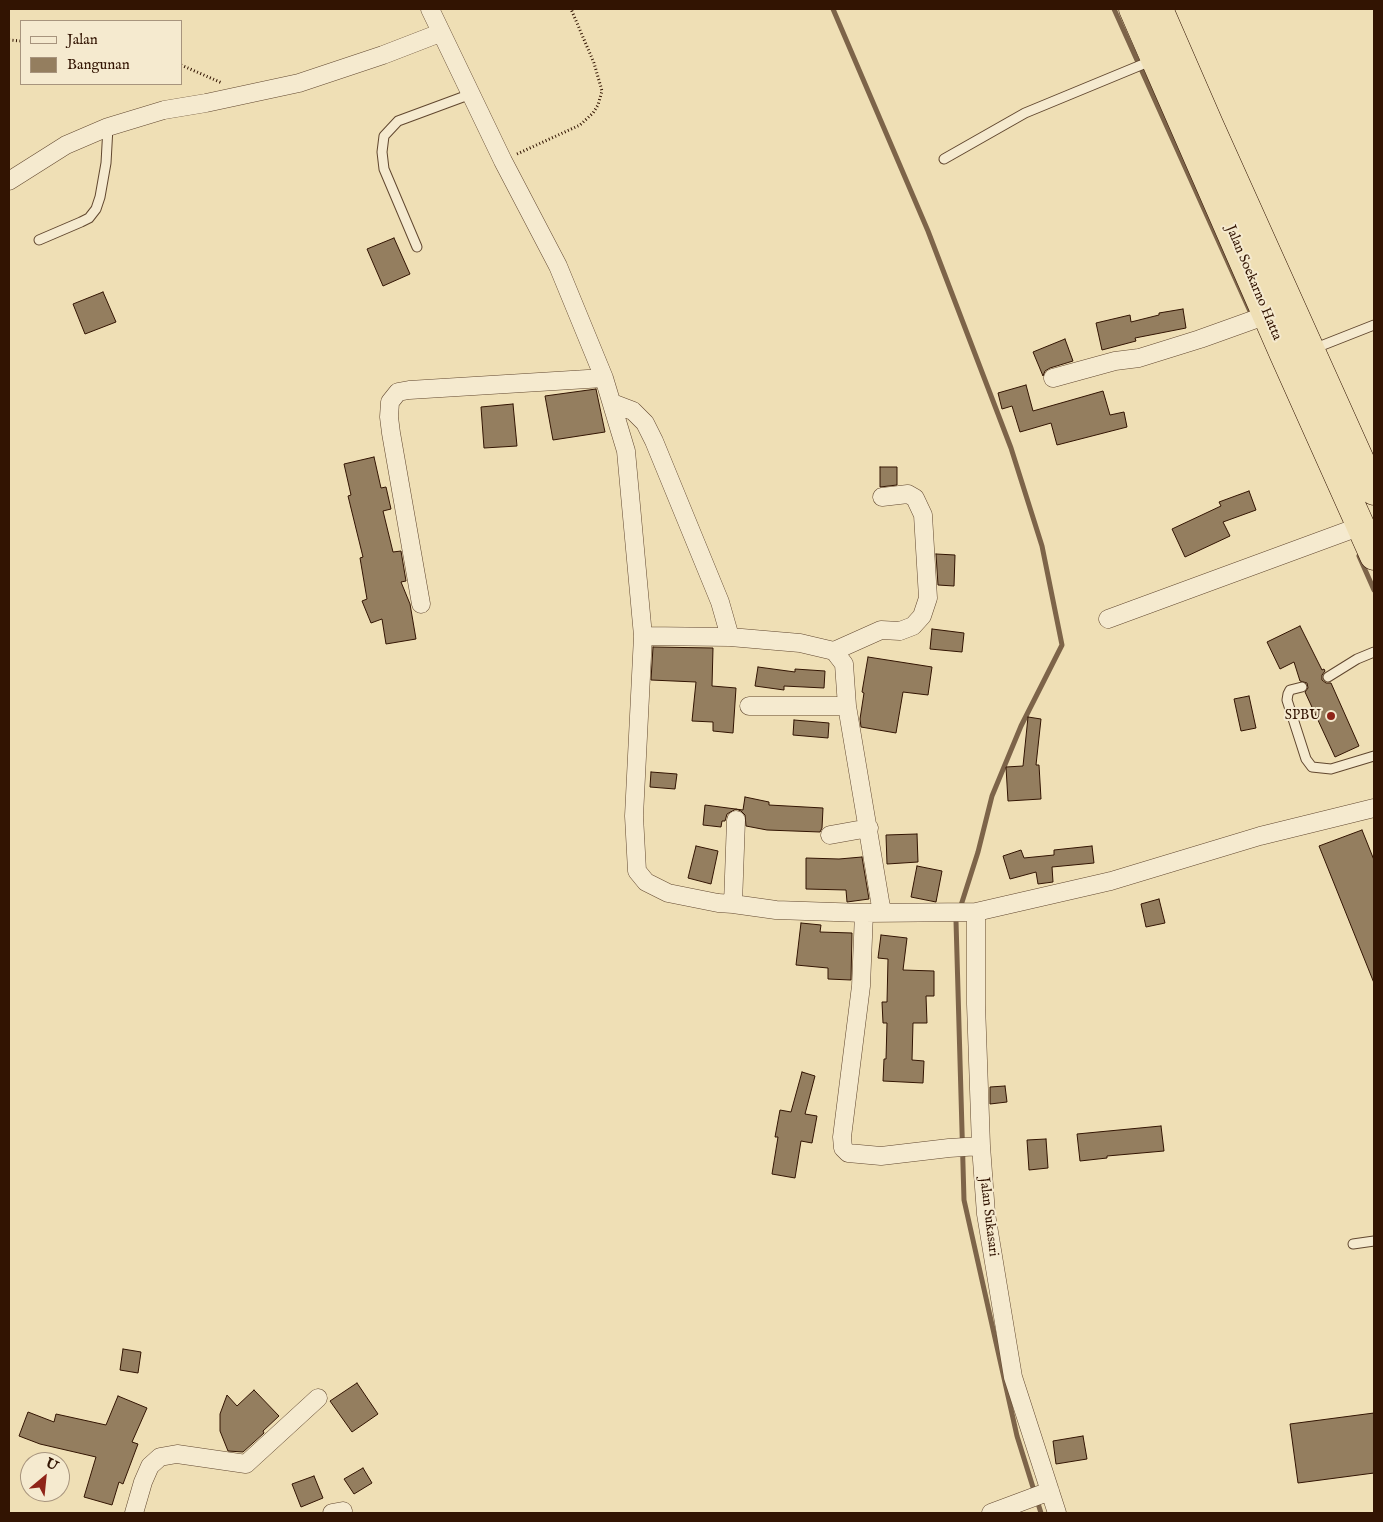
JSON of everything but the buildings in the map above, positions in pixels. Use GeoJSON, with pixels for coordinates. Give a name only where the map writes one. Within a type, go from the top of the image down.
{"type":"FeatureCollection","features":[{"type":"Feature","properties":{"kind":"highway","name":"Jalan Soekarno Hatta"},"geometry":{"type":"LineString","coordinates":[[1133,9],[1150,60],[1262,316],[1357,528],[1374,556]]}},
{"type":"Feature","properties":{"kind":"highway","name":"Jalan Soekarno Hatta"},"geometry":{"type":"LineString","coordinates":[[1159,9],[1374,491]]}},
{"type":"Feature","properties":{"kind":"street"},"geometry":{"type":"LineString","coordinates":[[430,9],[503,161],[558,266],[604,378],[626,451],[642,636],[634,816],[637,871],[646,882],[668,892],[718,903],[776,910],[864,913],[971,912],[1111,881],[1260,836],[1374,808]]}},
{"type":"Feature","properties":{"kind":"street"},"geometry":{"type":"LineString","coordinates":[[9,181],[66,145],[108,127],[164,110],[249,94],[299,82],[344,68],[440,33]]}},
{"type":"Feature","properties":{"kind":"street"},"geometry":{"type":"LineString","coordinates":[[1053,378],[1115,361],[1139,358],[1200,339],[1262,316]]}},
{"type":"Feature","properties":{"kind":"street"},"geometry":{"type":"LineString","coordinates":[[421,604],[389,417],[390,402],[398,392],[604,378]]}},
{"type":"Feature","properties":{"kind":"street"},"geometry":{"type":"LineString","coordinates":[[612,403],[633,411],[645,423],[722,606],[730,637]]}},
{"type":"Feature","properties":{"kind":"street"},"geometry":{"type":"LineString","coordinates":[[642,636],[730,637],[800,644],[834,651],[881,630],[900,631],[913,626],[926,608],[928,583],[923,515],[915,498],[908,494],[882,498]]}},
{"type":"Feature","properties":{"kind":"street"},"geometry":{"type":"LineString","coordinates":[[1108,619],[1357,528]]}},
{"type":"Feature","properties":{"kind":"street"},"geometry":{"type":"LineString","coordinates":[[834,651],[844,664],[847,706],[882,913]]}},
{"type":"Feature","properties":{"kind":"street"},"geometry":{"type":"LineString","coordinates":[[749,706],[847,706]]}},
{"type":"Feature","properties":{"kind":"street"},"geometry":{"type":"LineString","coordinates":[[733,904],[736,820]]}},
{"type":"Feature","properties":{"kind":"street"},"geometry":{"type":"LineString","coordinates":[[830,835],[869,828]]}},
{"type":"Feature","properties":{"kind":"street","name":"Jalan Sukasari"},"geometry":{"type":"LineString","coordinates":[[971,912],[976,1004],[977,1146],[986,1214],[1014,1377],[1047,1492],[1057,1513]]}},
{"type":"Feature","properties":{"kind":"street"},"geometry":{"type":"LineString","coordinates":[[864,913],[861,986],[842,1148],[848,1153],[882,1156],[977,1146]]}},
{"type":"Feature","properties":{"kind":"street"},"geometry":{"type":"LineString","coordinates":[[134,1513],[150,1466],[160,1457],[176,1454],[246,1464],[318,1398]]}},
{"type":"Feature","properties":{"kind":"street"},"geometry":{"type":"LineString","coordinates":[[999,1510],[1047,1492]]}},
{"type":"Feature","properties":{"kind":"lane"},"geometry":{"type":"LineString","coordinates":[[944,159],[1025,113],[1128,71],[1150,60]]}},
{"type":"Feature","properties":{"kind":"lane"},"geometry":{"type":"LineString","coordinates":[[417,247],[384,170],[382,152],[384,136],[398,121],[471,94]]}},
{"type":"Feature","properties":{"kind":"lane"},"geometry":{"type":"LineString","coordinates":[[39,240],[89,218],[96,210],[106,163],[108,127]]}},
{"type":"Feature","properties":{"kind":"lane"},"geometry":{"type":"LineString","coordinates":[[1310,350],[1374,325]]}},
{"type":"Feature","properties":{"kind":"lane"},"geometry":{"type":"LineString","coordinates":[[1328,677],[1356,659],[1374,652]]}},
{"type":"Feature","properties":{"kind":"lane"},"geometry":{"type":"LineString","coordinates":[[1302,686],[1290,690],[1287,700],[1306,758],[1312,767],[1331,769],[1374,756]]}},
{"type":"Feature","properties":{"kind":"lane"},"geometry":{"type":"LineString","coordinates":[[1353,1244],[1374,1241]]}},
{"type":"Feature","properties":{"kind":"path"},"geometry":{"type":"LineString","coordinates":[[503,161],[580,125],[593,113],[598,105],[602,91],[594,63],[571,9]]}},
{"type":"Feature","properties":{"kind":"path"},"geometry":{"type":"LineString","coordinates":[[182,65],[249,94]]}},
{"type":"Feature","properties":{"kind":"waterway"},"geometry":{"type":"LineString","coordinates":[[833,9],[928,231],[1011,448],[1042,546],[1062,645],[1021,726],[992,796],[978,852],[956,921],[964,1200],[1017,1436],[1041,1513]]}},
{"type":"Feature","properties":{"kind":"waterway"},"geometry":{"type":"LineString","coordinates":[[1114,9],[1253,318]]}},
{"type":"Feature","properties":{"kind":"waterway"},"geometry":{"type":"LineString","coordinates":[[1359,556],[1374,590]]}},
{"type":"Feature","properties":{"kind":"place","name":"SPBU"},"geometry":{"type":"Point","coordinates":[1331,716]}}]}
